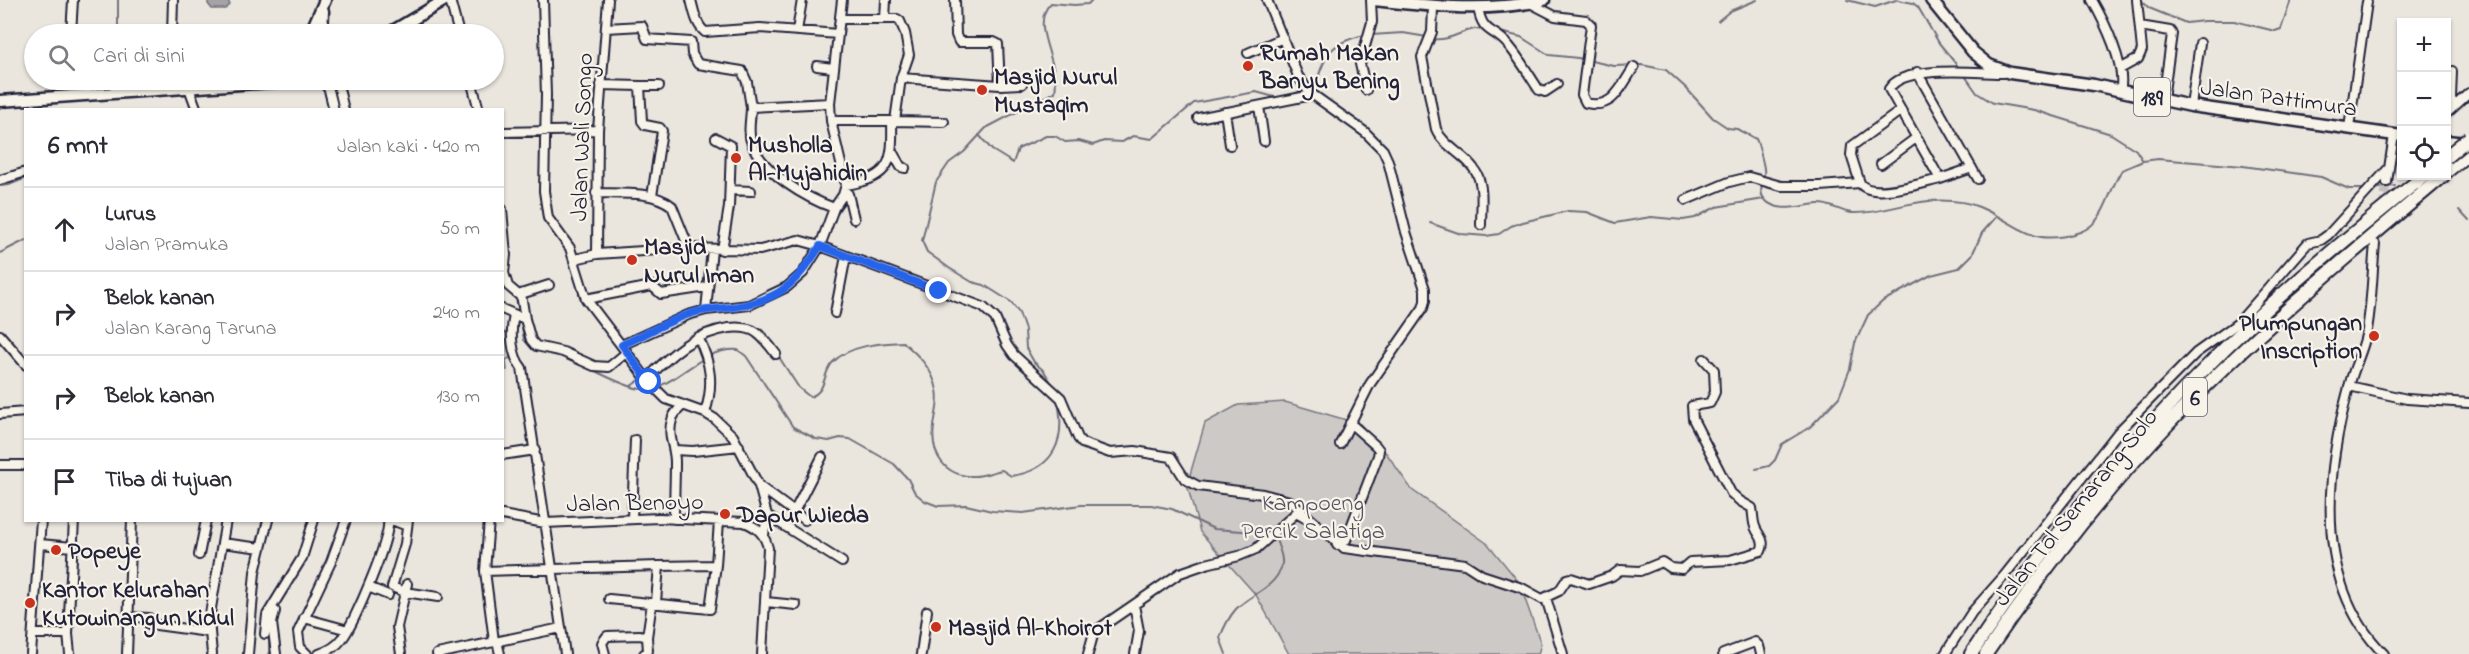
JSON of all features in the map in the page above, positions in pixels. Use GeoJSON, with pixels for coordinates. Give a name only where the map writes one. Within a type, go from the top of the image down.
{"type":"FeatureCollection","features":[{"type":"Feature","properties":{"kind":"highway"},"geometry":{"type":"LineString","coordinates":[[2452,160],[2469,138]]}},
{"type":"Feature","properties":{"kind":"highway"},"geometry":{"type":"LineString","coordinates":[[2452,160],[2469,153]]}},
{"type":"Feature","properties":{"kind":"highway","name":"Jalan Tol Semarang–Solo"},"geometry":{"type":"LineString","coordinates":[[1971,654],[2065,528],[2156,420],[2265,310],[2419,180]]}},
{"type":"Feature","properties":{"kind":"highway","name":"Jalan Tol Semarang–Solo"},"geometry":{"type":"LineString","coordinates":[[1986,654],[2014,612],[2068,541],[2116,482],[2173,419],[2324,276],[2437,180]]}},
{"type":"Feature","properties":{"kind":"main road"},"geometry":{"type":"LineString","coordinates":[[405,24],[445,0]]}},
{"type":"Feature","properties":{"kind":"main road"},"geometry":{"type":"LineString","coordinates":[[1372,0],[1433,7],[1478,7],[1544,0]]}},
{"type":"Feature","properties":{"kind":"main road","name":"Jalan Pattimura"},"geometry":{"type":"LineString","coordinates":[[1931,0],[1973,52],[1989,65],[2010,73],[2120,91],[2191,106],[2397,136]]}},
{"type":"Feature","properties":{"kind":"main road"},"geometry":{"type":"LineString","coordinates":[[314,24],[324,2]]}},
{"type":"Feature","properties":{"kind":"main road"},"geometry":{"type":"LineString","coordinates":[[323,24],[324,2]]}},
{"type":"Feature","properties":{"kind":"main road"},"geometry":{"type":"LineString","coordinates":[[0,101],[111,90]]}},
{"type":"Feature","properties":{"kind":"main road"},"geometry":{"type":"LineString","coordinates":[[2451,141],[2469,143]]}},
{"type":"Feature","properties":{"kind":"street"},"geometry":{"type":"LineString","coordinates":[[72,24],[73,0]]}},
{"type":"Feature","properties":{"kind":"street"},"geometry":{"type":"LineString","coordinates":[[172,24],[173,0]]}},
{"type":"Feature","properties":{"kind":"street"},"geometry":{"type":"LineString","coordinates":[[450,0],[456,24]]}},
{"type":"Feature","properties":{"kind":"street"},"geometry":{"type":"LineString","coordinates":[[543,0],[546,211],[551,223],[570,248],[586,299],[646,378],[660,394],[705,413],[724,427],[739,446],[759,486],[767,515],[764,535],[768,557],[762,654]]}},
{"type":"Feature","properties":{"kind":"street","name":"Jalan Wali Songo"},"geometry":{"type":"LineString","coordinates":[[574,259],[597,254],[597,130],[608,0]]}},
{"type":"Feature","properties":{"kind":"street"},"geometry":{"type":"LineString","coordinates":[[691,0],[701,30]]}},
{"type":"Feature","properties":{"kind":"street"},"geometry":{"type":"LineString","coordinates":[[797,31],[802,0]]}},
{"type":"Feature","properties":{"kind":"street"},"geometry":{"type":"LineString","coordinates":[[842,0],[830,103],[831,121],[854,219]]}},
{"type":"Feature","properties":{"kind":"street"},"geometry":{"type":"LineString","coordinates":[[885,19],[886,0]]}},
{"type":"Feature","properties":{"kind":"street"},"geometry":{"type":"LineString","coordinates":[[955,0],[956,35],[959,42],[998,44],[1000,85]]}},
{"type":"Feature","properties":{"kind":"street"},"geometry":{"type":"LineString","coordinates":[[1267,0],[1298,76],[1309,91],[1353,123],[1383,150],[1426,295],[1423,308],[1370,384],[1341,444]]}},
{"type":"Feature","properties":{"kind":"street"},"geometry":{"type":"LineString","coordinates":[[1366,90],[1360,64],[1369,34],[1372,0]]}},
{"type":"Feature","properties":{"kind":"street"},"geometry":{"type":"LineString","coordinates":[[2092,0],[2103,21],[2120,69],[2122,81],[2120,91]]}},
{"type":"Feature","properties":{"kind":"street"},"geometry":{"type":"LineString","coordinates":[[2120,69],[2141,55],[2137,2]]}},
{"type":"Feature","properties":{"kind":"street"},"geometry":{"type":"LineString","coordinates":[[2349,128],[2367,2]]}},
{"type":"Feature","properties":{"kind":"street"},"geometry":{"type":"LineString","coordinates":[[1530,3],[1555,16],[1589,22],[1591,29],[1582,99],[1586,103],[1610,101],[1634,67]]}},
{"type":"Feature","properties":{"kind":"street"},"geometry":{"type":"LineString","coordinates":[[1433,7],[1432,32],[1424,48],[1423,65],[1436,129],[1442,139],[1476,171],[1480,189],[1481,225]]}},
{"type":"Feature","properties":{"kind":"street"},"geometry":{"type":"LineString","coordinates":[[1478,7],[1486,28],[1508,44],[1539,90],[1545,92],[1557,84]]}},
{"type":"Feature","properties":{"kind":"street"},"geometry":{"type":"LineString","coordinates":[[840,19],[900,21],[909,55],[894,121],[893,153],[901,167],[905,168]]}},
{"type":"Feature","properties":{"kind":"street"},"geometry":{"type":"LineString","coordinates":[[606,28],[642,26],[647,39],[691,42]]}},
{"type":"Feature","properties":{"kind":"street"},"geometry":{"type":"LineString","coordinates":[[2140,26],[2170,31],[2172,34],[2163,99]]}},
{"type":"Feature","properties":{"kind":"street"},"geometry":{"type":"LineString","coordinates":[[701,30],[709,32],[760,28],[838,34]]}},
{"type":"Feature","properties":{"kind":"street"},"geometry":{"type":"LineString","coordinates":[[701,30],[691,42],[692,54],[698,64],[742,71],[747,82],[751,107],[750,137],[758,154],[771,169],[797,191],[834,208]]}},
{"type":"Feature","properties":{"kind":"street"},"geometry":{"type":"LineString","coordinates":[[1248,53],[1282,38]]}},
{"type":"Feature","properties":{"kind":"street"},"geometry":{"type":"LineString","coordinates":[[2191,106],[2200,43]]}},
{"type":"Feature","properties":{"kind":"street"},"geometry":{"type":"LineString","coordinates":[[817,66],[833,68]]}},
{"type":"Feature","properties":{"kind":"street"},"geometry":{"type":"LineString","coordinates":[[2452,71],[2451,98],[2454,107]]}},
{"type":"Feature","properties":{"kind":"street"},"geometry":{"type":"LineString","coordinates":[[1917,72],[1978,179]]}},
{"type":"Feature","properties":{"kind":"street"},"geometry":{"type":"LineString","coordinates":[[1940,179],[1900,111],[1889,89],[1892,84],[1917,72],[2010,73]]}},
{"type":"Feature","properties":{"kind":"street"},"geometry":{"type":"LineString","coordinates":[[902,78],[1000,85],[1022,84]]}},
{"type":"Feature","properties":{"kind":"street"},"geometry":{"type":"LineString","coordinates":[[601,85],[659,86]]}},
{"type":"Feature","properties":{"kind":"street"},"geometry":{"type":"LineString","coordinates":[[640,86],[642,122],[645,125],[660,128],[663,133],[652,196]]}},
{"type":"Feature","properties":{"kind":"street"},"geometry":{"type":"LineString","coordinates":[[190,90],[196,108]]}},
{"type":"Feature","properties":{"kind":"street"},"geometry":{"type":"LineString","coordinates":[[329,90],[334,108]]}},
{"type":"Feature","properties":{"kind":"street"},"geometry":{"type":"LineString","coordinates":[[339,90],[344,108]]}},
{"type":"Feature","properties":{"kind":"street"},"geometry":{"type":"LineString","coordinates":[[474,90],[478,108]]}},
{"type":"Feature","properties":{"kind":"street"},"geometry":{"type":"LineString","coordinates":[[1198,118],[1258,106],[1309,91]]}},
{"type":"Feature","properties":{"kind":"street"},"geometry":{"type":"LineString","coordinates":[[2451,110],[2469,93]]}},
{"type":"Feature","properties":{"kind":"street"},"geometry":{"type":"LineString","coordinates":[[751,107],[830,103]]}},
{"type":"Feature","properties":{"kind":"street"},"geometry":{"type":"LineString","coordinates":[[1258,106],[1264,141]]}},
{"type":"Feature","properties":{"kind":"street"},"geometry":{"type":"LineString","coordinates":[[1900,111],[1852,146],[1851,155],[1860,183],[1867,190],[1879,192],[1940,179],[1972,168]]}},
{"type":"Feature","properties":{"kind":"street"},"geometry":{"type":"LineString","coordinates":[[1225,112],[1230,145]]}},
{"type":"Feature","properties":{"kind":"street"},"geometry":{"type":"LineString","coordinates":[[831,121],[944,122]]}},
{"type":"Feature","properties":{"kind":"street"},"geometry":{"type":"LineString","coordinates":[[504,132],[597,130]]}},
{"type":"Feature","properties":{"kind":"street"},"geometry":{"type":"LineString","coordinates":[[716,138],[731,146],[730,190],[722,250]]}},
{"type":"Feature","properties":{"kind":"street"},"geometry":{"type":"LineString","coordinates":[[1881,164],[1916,138]]}},
{"type":"Feature","properties":{"kind":"street"},"geometry":{"type":"LineString","coordinates":[[2387,182],[2388,169],[2397,139]]}},
{"type":"Feature","properties":{"kind":"street"},"geometry":{"type":"LineString","coordinates":[[549,285],[522,293],[520,297],[520,317],[531,340],[536,346],[563,352],[594,366],[609,367],[625,349],[688,315],[706,310],[749,305],[776,293],[797,280],[820,246],[834,208],[846,188],[877,176],[893,153]]}},
{"type":"Feature","properties":{"kind":"street"},"geometry":{"type":"LineString","coordinates":[[1945,654],[1988,592],[2004,576],[2119,431],[2196,353],[2238,323],[2308,243],[2321,240],[2328,235],[2388,169]]}},
{"type":"Feature","properties":{"kind":"street"},"geometry":{"type":"LineString","coordinates":[[0,180],[24,173]]}},
{"type":"Feature","properties":{"kind":"street"},"geometry":{"type":"LineString","coordinates":[[1686,200],[1740,178],[1792,186],[1860,183]]}},
{"type":"Feature","properties":{"kind":"street"},"geometry":{"type":"LineString","coordinates":[[730,190],[751,191]]}},
{"type":"Feature","properties":{"kind":"street"},"geometry":{"type":"LineString","coordinates":[[596,193],[652,196],[672,206],[689,248]]}},
{"type":"Feature","properties":{"kind":"street"},"geometry":{"type":"LineString","coordinates":[[504,232],[506,255],[504,273],[508,286],[520,297]]}},
{"type":"Feature","properties":{"kind":"street"},"geometry":{"type":"LineString","coordinates":[[597,254],[689,248],[768,250],[798,240],[820,246],[987,309],[995,318],[1014,355],[1059,396],[1082,443],[1110,453],[1135,451],[1171,457],[1185,479],[1198,486],[1263,494],[1290,501],[1322,526],[1340,545]]}},
{"type":"Feature","properties":{"kind":"street"},"geometry":{"type":"LineString","coordinates":[[2375,244],[2366,335],[2349,386],[2340,426],[2330,497],[2336,566],[2343,591],[2364,631],[2384,654]]}},
{"type":"Feature","properties":{"kind":"street"},"geometry":{"type":"LineString","coordinates":[[706,310],[712,249]]}},
{"type":"Feature","properties":{"kind":"street"},"geometry":{"type":"LineString","coordinates":[[835,313],[846,256]]}},
{"type":"Feature","properties":{"kind":"street"},"geometry":{"type":"LineString","coordinates":[[586,299],[652,286],[661,294],[707,286]]}},
{"type":"Feature","properties":{"kind":"street"},"geometry":{"type":"LineString","coordinates":[[504,310],[520,317]]}},
{"type":"Feature","properties":{"kind":"street"},"geometry":{"type":"LineString","coordinates":[[520,317],[511,331],[521,366],[565,654]]}},
{"type":"Feature","properties":{"kind":"street"},"geometry":{"type":"LineString","coordinates":[[646,378],[678,349],[698,336],[717,330],[735,327],[751,329],[764,339],[776,354]]}},
{"type":"Feature","properties":{"kind":"street"},"geometry":{"type":"LineString","coordinates":[[0,335],[24,363]]}},
{"type":"Feature","properties":{"kind":"street"},"geometry":{"type":"LineString","coordinates":[[698,336],[709,364],[711,387],[705,413]]}},
{"type":"Feature","properties":{"kind":"street"},"geometry":{"type":"LineString","coordinates":[[1088,654],[1094,632],[1180,573],[1257,549],[1276,529],[1296,513],[1304,517],[1334,544],[1465,564],[1482,574],[1522,588],[1538,598],[1546,598],[1559,591],[1567,579],[1571,578],[1588,584],[1612,576],[1620,570],[1640,571],[1662,562],[1671,568],[1682,569],[1690,562],[1730,560],[1761,551],[1763,538],[1754,526],[1752,508],[1731,493],[1693,419],[1692,406],[1710,403],[1713,401],[1715,392],[1714,370],[1704,359]]}},
{"type":"Feature","properties":{"kind":"street"},"geometry":{"type":"LineString","coordinates":[[2349,386],[2407,399],[2469,403]]}},
{"type":"Feature","properties":{"kind":"street"},"geometry":{"type":"LineString","coordinates":[[674,519],[674,450],[670,443],[671,424],[675,412],[683,405]]}},
{"type":"Feature","properties":{"kind":"street"},"geometry":{"type":"LineString","coordinates":[[0,414],[24,412]]}},
{"type":"Feature","properties":{"kind":"street"},"geometry":{"type":"LineString","coordinates":[[1340,545],[1346,540],[1358,512],[1379,450],[1363,432],[1350,423]]}},
{"type":"Feature","properties":{"kind":"street"},"geometry":{"type":"LineString","coordinates":[[632,519],[635,440]]}},
{"type":"Feature","properties":{"kind":"street"},"geometry":{"type":"LineString","coordinates":[[674,450],[693,451],[739,446]]}},
{"type":"Feature","properties":{"kind":"street"},"geometry":{"type":"LineString","coordinates":[[504,455],[535,450]]}},
{"type":"Feature","properties":{"kind":"street"},"geometry":{"type":"LineString","coordinates":[[782,524],[792,511],[822,457]]}},
{"type":"Feature","properties":{"kind":"street"},"geometry":{"type":"LineString","coordinates":[[0,465],[24,465]]}},
{"type":"Feature","properties":{"kind":"street"},"geometry":{"type":"LineString","coordinates":[[759,486],[805,520]]}},
{"type":"Feature","properties":{"kind":"street","name":"Jalan Benoyo"},"geometry":{"type":"LineString","coordinates":[[504,515],[544,523],[632,519],[744,522],[757,528],[764,535]]}},
{"type":"Feature","properties":{"kind":"street"},"geometry":{"type":"LineString","coordinates":[[767,515],[842,562]]}},
{"type":"Feature","properties":{"kind":"street"},"geometry":{"type":"LineString","coordinates":[[609,599],[710,609],[717,565],[719,521]]}},
{"type":"Feature","properties":{"kind":"street"},"geometry":{"type":"LineString","coordinates":[[31,654],[41,522]]}},
{"type":"Feature","properties":{"kind":"street"},"geometry":{"type":"LineString","coordinates":[[70,654],[68,634],[74,522]]}},
{"type":"Feature","properties":{"kind":"street"},"geometry":{"type":"LineString","coordinates":[[127,654],[132,522]]}},
{"type":"Feature","properties":{"kind":"street"},"geometry":{"type":"LineString","coordinates":[[199,555],[206,522]]}},
{"type":"Feature","properties":{"kind":"street"},"geometry":{"type":"LineString","coordinates":[[212,654],[208,632],[226,522]]}},
{"type":"Feature","properties":{"kind":"street"},"geometry":{"type":"LineString","coordinates":[[248,654],[252,589],[268,522]]}},
{"type":"Feature","properties":{"kind":"street"},"geometry":{"type":"LineString","coordinates":[[276,654],[269,612],[302,558],[313,522]]}},
{"type":"Feature","properties":{"kind":"street"},"geometry":{"type":"LineString","coordinates":[[307,654],[300,647],[298,639],[304,618],[331,562],[345,522]]}},
{"type":"Feature","properties":{"kind":"street"},"geometry":{"type":"LineString","coordinates":[[319,654],[328,653],[348,630],[368,587],[389,522]]}},
{"type":"Feature","properties":{"kind":"street"},"geometry":{"type":"LineString","coordinates":[[489,522],[485,571],[500,654]]}},
{"type":"Feature","properties":{"kind":"street"},"geometry":{"type":"LineString","coordinates":[[408,523],[400,561],[391,586],[438,597]]}},
{"type":"Feature","properties":{"kind":"street"},"geometry":{"type":"LineString","coordinates":[[222,543],[261,548]]}},
{"type":"Feature","properties":{"kind":"street"},"geometry":{"type":"LineString","coordinates":[[40,544],[73,547]]}},
{"type":"Feature","properties":{"kind":"street"},"geometry":{"type":"LineString","coordinates":[[485,571],[717,565]]}},
{"type":"Feature","properties":{"kind":"street"},"geometry":{"type":"LineString","coordinates":[[644,654],[648,651],[649,646],[647,637],[658,566]]}},
{"type":"Feature","properties":{"kind":"street"},"geometry":{"type":"LineString","coordinates":[[368,587],[388,595]]}},
{"type":"Feature","properties":{"kind":"street"},"geometry":{"type":"LineString","coordinates":[[401,654],[398,627],[406,588]]}},
{"type":"Feature","properties":{"kind":"street"},"geometry":{"type":"LineString","coordinates":[[1546,598],[1563,654]]}},
{"type":"Feature","properties":{"kind":"street"},"geometry":{"type":"LineString","coordinates":[[766,602],[796,605]]}},
{"type":"Feature","properties":{"kind":"street"},"geometry":{"type":"LineString","coordinates":[[1134,605],[1138,631],[1135,654]]}},
{"type":"Feature","properties":{"kind":"street"},"geometry":{"type":"LineString","coordinates":[[266,634],[275,611]]}},
{"type":"Feature","properties":{"kind":"street"},"geometry":{"type":"LineString","coordinates":[[921,654],[927,611]]}},
{"type":"Feature","properties":{"kind":"street"},"geometry":{"type":"LineString","coordinates":[[129,616],[149,618],[148,624],[208,632]]}},
{"type":"Feature","properties":{"kind":"street"},"geometry":{"type":"LineString","coordinates":[[304,618],[348,630]]}},
{"type":"Feature","properties":{"kind":"street"},"geometry":{"type":"LineString","coordinates":[[437,654],[458,652],[496,641],[561,628]]}},
{"type":"Feature","properties":{"kind":"street"},"geometry":{"type":"LineString","coordinates":[[33,634],[68,634]]}},
{"type":"Feature","properties":{"kind":"street"},"geometry":{"type":"LineString","coordinates":[[605,654],[602,643],[607,636],[640,635],[647,637]]}},
{"type":"Feature","properties":{"kind":"street"},"geometry":{"type":"LineString","coordinates":[[1723,654],[1755,642],[1761,654]]}},
{"type":"Feature","properties":{"kind":"green space"},"geometry":{"type":"Polygon","coordinates":[[[504,332],[510,333],[515,355],[506,360],[507,370],[504,371],[504,332]]]}},
{"type":"Feature","properties":{"kind":"green space","name":"Kampoeng Percik Salatiga"},"geometry":{"type":"Polygon","coordinates":[[[1285,402],[1360,424],[1387,454],[1412,490],[1488,544],[1519,582],[1541,644],[1538,654],[1289,654],[1256,595],[1200,532],[1187,485],[1205,423],[1238,405],[1285,402]]]}},
{"type":"Feature","properties":{"kind":"shaded area"},"geometry":{"type":"Polygon","coordinates":[[[208,0],[228,0],[230,5],[225,9],[212,9],[208,0]]]}},
{"type":"Feature","properties":{"kind":"waterway"},"geometry":{"type":"LineString","coordinates":[[118,0],[118,24]]}},
{"type":"Feature","properties":{"kind":"waterway"},"geometry":{"type":"LineString","coordinates":[[1054,387],[1026,348],[1025,330],[1019,313],[1011,302],[984,285],[972,282],[949,268],[927,252],[922,241],[936,182],[949,163],[964,152],[986,128],[1055,92],[1054,69],[1043,22],[1045,12],[1051,3],[1088,4],[1092,0]]}},
{"type":"Feature","properties":{"kind":"waterway"},"geometry":{"type":"LineString","coordinates":[[1718,21],[1730,11],[1757,0]]}},
{"type":"Feature","properties":{"kind":"waterway"},"geometry":{"type":"LineString","coordinates":[[1847,0],[1875,7],[1896,0]]}},
{"type":"Feature","properties":{"kind":"waterway"},"geometry":{"type":"LineString","coordinates":[[1898,0],[1913,3],[1918,7],[1939,43],[1960,69]]}},
{"type":"Feature","properties":{"kind":"waterway"},"geometry":{"type":"LineString","coordinates":[[2141,0],[2149,8],[2186,23],[2234,21],[2275,31],[2281,29],[2291,0]]}},
{"type":"Feature","properties":{"kind":"waterway"},"geometry":{"type":"LineString","coordinates":[[1433,39],[1485,29]]}},
{"type":"Feature","properties":{"kind":"waterway"},"geometry":{"type":"LineString","coordinates":[[1496,31],[1521,37],[1549,55],[1578,58],[1614,66],[1642,65],[1666,70],[1713,118],[1728,128],[1737,129],[1756,139],[1764,169],[1762,196],[1777,207],[1790,208],[1822,204],[1852,213],[1862,213],[1919,202],[1954,201],[1979,207],[2026,232],[2049,238],[2063,237],[2089,228],[2101,214],[2122,170],[2143,161],[2158,159],[2243,166],[2321,177],[2349,189],[2367,189]]}},
{"type":"Feature","properties":{"kind":"waterway"},"geometry":{"type":"LineString","coordinates":[[1371,35],[1403,33],[1427,37]]}},
{"type":"Feature","properties":{"kind":"waterway"},"geometry":{"type":"LineString","coordinates":[[1309,88],[1316,85],[1326,57],[1337,45],[1365,35]]}},
{"type":"Feature","properties":{"kind":"waterway"},"geometry":{"type":"LineString","coordinates":[[1963,73],[1977,93],[1993,103],[2034,110],[2111,134],[2136,150],[2143,161]]}},
{"type":"Feature","properties":{"kind":"waterway"},"geometry":{"type":"LineString","coordinates":[[1289,96],[1303,90]]}},
{"type":"Feature","properties":{"kind":"waterway"},"geometry":{"type":"LineString","coordinates":[[979,135],[992,150],[1013,163],[1018,149],[1046,136],[1055,136],[1065,142],[1079,141],[1093,145],[1104,141],[1122,142],[1133,136],[1152,139],[1194,103],[1256,92],[1278,98]]}},
{"type":"Feature","properties":{"kind":"waterway"},"geometry":{"type":"LineString","coordinates":[[0,186],[24,179]]}},
{"type":"Feature","properties":{"kind":"waterway"},"geometry":{"type":"LineString","coordinates":[[2373,189],[2395,186]]}},
{"type":"Feature","properties":{"kind":"waterway"},"geometry":{"type":"LineString","coordinates":[[1430,223],[1461,234],[1486,236],[1499,234],[1523,222],[1568,211],[1587,212],[1615,223],[1651,217],[1683,220],[1695,218],[1716,207],[1764,199]]}},
{"type":"Feature","properties":{"kind":"waterway"},"geometry":{"type":"LineString","coordinates":[[2459,210],[2469,221]]}},
{"type":"Feature","properties":{"kind":"waterway"},"geometry":{"type":"LineString","coordinates":[[1756,469],[1769,466],[1775,460],[1782,444],[1810,427],[1839,397],[1850,369],[1855,343],[1868,315],[1883,301],[1931,275],[1959,268],[1972,255],[1982,233],[1996,217]]}},
{"type":"Feature","properties":{"kind":"waterway"},"geometry":{"type":"LineString","coordinates":[[0,253],[24,241]]}},
{"type":"Feature","properties":{"kind":"waterway"},"geometry":{"type":"LineString","coordinates":[[515,296],[520,313]]}},
{"type":"Feature","properties":{"kind":"waterway"},"geometry":{"type":"LineString","coordinates":[[521,319],[524,340],[533,347]]}},
{"type":"Feature","properties":{"kind":"waterway"},"geometry":{"type":"LineString","coordinates":[[777,354],[799,388],[810,397],[822,387],[832,363],[847,352],[865,346],[903,342],[924,363],[935,382],[938,400],[933,437],[937,455],[948,468],[964,475],[977,476],[1002,470],[1011,476],[1026,473],[1048,459],[1054,450],[1060,427],[1057,398]]}},
{"type":"Feature","properties":{"kind":"waterway"},"geometry":{"type":"LineString","coordinates":[[591,369],[625,384],[644,389],[667,382],[711,355],[738,350],[746,356],[793,427],[816,439],[829,441],[840,438],[850,439],[894,464],[908,479],[915,493],[925,501],[938,506],[966,505],[992,511],[1023,513],[1081,505],[1151,505],[1172,509],[1214,529],[1270,533]]}},
{"type":"Feature","properties":{"kind":"waterway"},"geometry":{"type":"LineString","coordinates":[[631,386],[644,377]]}},
{"type":"Feature","properties":{"kind":"waterway"},"geometry":{"type":"LineString","coordinates":[[308,551],[318,522]]}},
{"type":"Feature","properties":{"kind":"waterway"},"geometry":{"type":"LineString","coordinates":[[1226,654],[1220,638],[1228,619],[1236,609],[1273,581],[1281,568],[1281,556],[1275,536]]}},
{"type":"Feature","properties":{"kind":"waterway"},"geometry":{"type":"LineString","coordinates":[[269,633],[269,654]]}},
{"type":"Feature","properties":{"kind":"tunnel"},"geometry":{"type":"LineString","coordinates":[[2378,231],[2387,182]]}},
{"type":"Feature","properties":{"kind":"place","name":"Rumah Makan Banyu Bening"},"geometry":{"type":"Point","coordinates":[1248,66]}},
{"type":"Feature","properties":{"kind":"place","name":"Masjid Nurul Mustaqim"},"geometry":{"type":"Point","coordinates":[982,90]}},
{"type":"Feature","properties":{"kind":"place","name":"Musholla Al-Mujahidin"},"geometry":{"type":"Point","coordinates":[736,158]}},
{"type":"Feature","properties":{"kind":"place","name":"Masjid Nurul Iman"},"geometry":{"type":"Point","coordinates":[632,260]}},
{"type":"Feature","properties":{"kind":"place","name":"Plumpungan Inscription"},"geometry":{"type":"Point","coordinates":[2374,336]}},
{"type":"Feature","properties":{"kind":"place","name":"Dapur Wieda"},"geometry":{"type":"Point","coordinates":[725,514]}},
{"type":"Feature","properties":{"kind":"place","name":"Popeye"},"geometry":{"type":"Point","coordinates":[56,550]}},
{"type":"Feature","properties":{"kind":"place","name":"Kantor Kelurahan Kutowinangun Kidul"},"geometry":{"type":"Point","coordinates":[30,603]}},
{"type":"Feature","properties":{"kind":"place","name":"Masjid Al-Khoirot"},"geometry":{"type":"Point","coordinates":[936,627]}},
{"type":"Feature","properties":{"kind":"route"},"geometry":{"type":"LineString","coordinates":[[649,382],[622,345],[696,312],[749,305],[763,300],[797,280],[804,273],[820,246],[939,291]]}}]}
